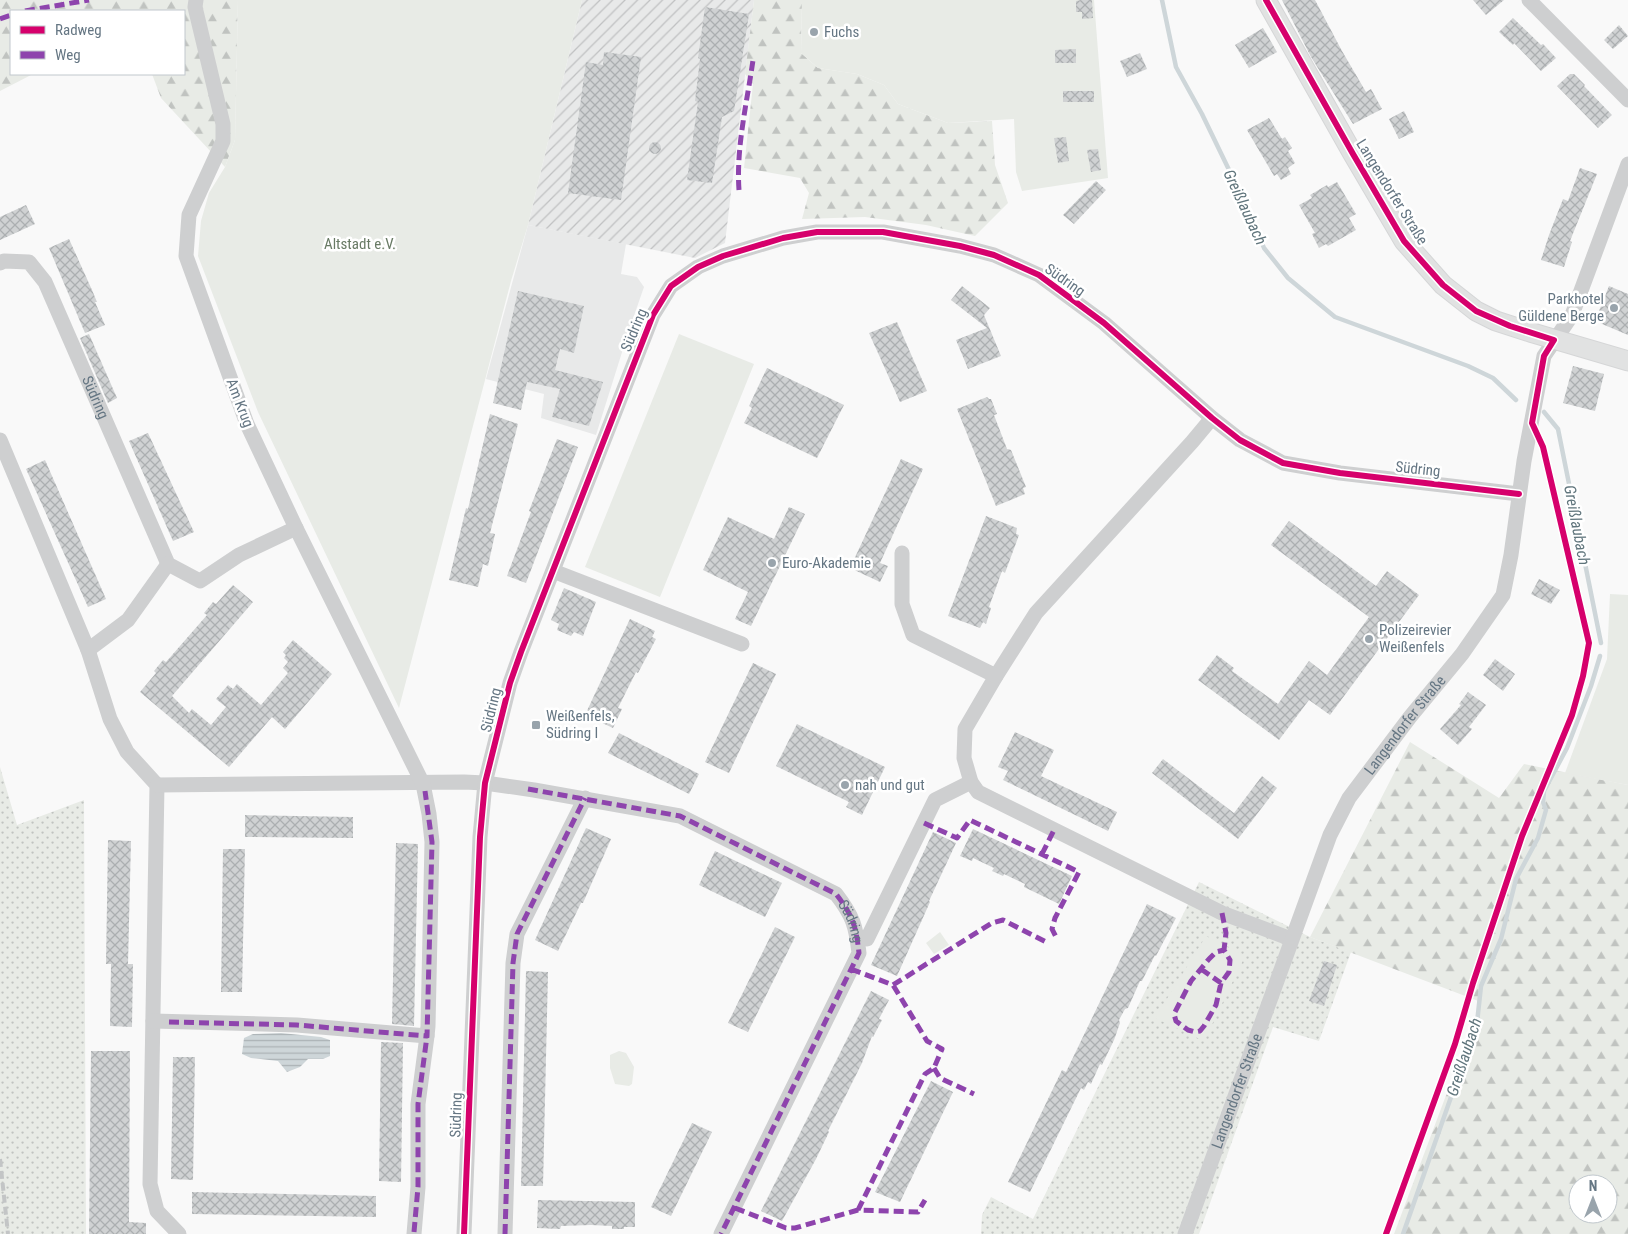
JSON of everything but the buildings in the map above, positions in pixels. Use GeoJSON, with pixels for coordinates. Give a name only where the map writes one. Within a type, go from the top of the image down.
{"type":"FeatureCollection","features":[{"type":"Feature","properties":{"kind":"main road","name":"Langendorfer Straße"},"geometry":{"type":"LineString","coordinates":[[1266,0],[1404,241],[1443,285],[1476,311],[1510,326],[1554,340]]}},
{"type":"Feature","properties":{"kind":"main road"},"geometry":{"type":"LineString","coordinates":[[1554,340],[1628,361]]}},
{"type":"Feature","properties":{"kind":"street","name":"Am Krug"},"geometry":{"type":"LineString","coordinates":[[196,0],[223,124],[223,141],[189,215],[186,256],[247,424],[296,528],[423,784]]}},
{"type":"Feature","properties":{"kind":"street"},"geometry":{"type":"LineString","coordinates":[[1529,0],[1628,100]]}},
{"type":"Feature","properties":{"kind":"street"},"geometry":{"type":"LineString","coordinates":[[1554,340],[1572,315],[1628,164]]}},
{"type":"Feature","properties":{"kind":"street","name":"Südring"},"geometry":{"type":"LineString","coordinates":[[464,1234],[480,837],[485,783],[510,683],[653,314],[671,286],[698,268],[723,256],[783,238],[817,232],[883,232],[960,246],[994,255],[1039,276],[1104,323],[1212,418],[1240,440],[1283,463],[1340,473],[1519,494]]}},
{"type":"Feature","properties":{"kind":"street","name":"Südring"},"geometry":{"type":"LineString","coordinates":[[0,262],[28,262],[45,282],[168,564]]}},
{"type":"Feature","properties":{"kind":"street","name":"Langendorfer Straße"},"geometry":{"type":"LineString","coordinates":[[1185,1234],[1330,836],[1349,798],[1410,717],[1462,654],[1503,595],[1544,356],[1554,340]]}},
{"type":"Feature","properties":{"kind":"street"},"geometry":{"type":"LineString","coordinates":[[1212,418],[1036,613],[996,676],[965,730],[964,758],[971,782],[978,792],[1214,908],[1291,939]]}},
{"type":"Feature","properties":{"kind":"street"},"geometry":{"type":"LineString","coordinates":[[0,440],[88,650],[110,719],[127,752],[157,785],[150,1184],[157,1211],[179,1234]]}},
{"type":"Feature","properties":{"kind":"street"},"geometry":{"type":"LineString","coordinates":[[88,650],[128,620],[168,564],[200,581],[239,555],[296,528]]}},
{"type":"Feature","properties":{"kind":"street"},"geometry":{"type":"LineString","coordinates":[[902,553],[902,604],[913,635],[996,676]]}},
{"type":"Feature","properties":{"kind":"street"},"geometry":{"type":"LineString","coordinates":[[553,572],[742,644]]}},
{"type":"Feature","properties":{"kind":"street","name":"Südring"},"geometry":{"type":"LineString","coordinates":[[867,939],[935,800],[971,782]]}},
{"type":"Feature","properties":{"kind":"street","name":"Südring"},"geometry":{"type":"LineString","coordinates":[[157,785],[485,783],[585,798],[680,816],[836,894],[850,912],[857,932],[859,953],[721,1234]]}},
{"type":"Feature","properties":{"kind":"street"},"geometry":{"type":"LineString","coordinates":[[414,1234],[418,1188],[418,1104],[427,1036],[432,842],[428,806],[423,784]]}},
{"type":"Feature","properties":{"kind":"street"},"geometry":{"type":"LineString","coordinates":[[505,1234],[513,963],[517,934],[585,798]]}},
{"type":"Feature","properties":{"kind":"street"},"geometry":{"type":"LineString","coordinates":[[153,1021],[297,1025],[427,1036]]}},
{"type":"Feature","properties":{"kind":"shaded area"},"geometry":{"type":"Polygon","coordinates":[[[582,0],[754,0],[725,243],[695,258],[528,225],[582,0]]]}},
{"type":"Feature","properties":{"kind":"shaded area"},"geometry":{"type":"Polygon","coordinates":[[[528,225],[626,244],[621,274],[637,277],[644,287],[596,435],[541,418],[544,394],[486,379],[528,225]]]}},
{"type":"Feature","properties":{"kind":"shaded area"},"geometry":{"type":"Polygon","coordinates":[[[281,1033],[321,1037],[330,1040],[330,1056],[323,1059],[308,1059],[300,1067],[287,1072],[278,1061],[251,1058],[242,1054],[244,1038],[253,1034],[281,1033]]]}},
{"type":"Feature","properties":{"kind":"green space"},"geometry":{"type":"Polygon","coordinates":[[[0,0],[238,0],[235,140],[225,167],[161,98],[152,75],[185,75],[185,10],[10,10],[10,75],[31,75],[0,91],[0,0]]]}},
{"type":"Feature","properties":{"kind":"green space","name":"Altstadt e.V."},"geometry":{"type":"Polygon","coordinates":[[[238,0],[582,0],[528,225],[511,281],[399,708],[258,412],[198,256],[201,221],[209,193],[225,167],[235,140],[238,0]]]}},
{"type":"Feature","properties":{"kind":"green space"},"geometry":{"type":"Polygon","coordinates":[[[754,0],[802,0],[801,53],[818,68],[857,74],[884,85],[898,104],[948,123],[992,121],[995,165],[1008,203],[975,236],[926,225],[865,217],[802,219],[809,193],[800,178],[744,168],[753,84],[745,74],[754,0]]]}},
{"type":"Feature","properties":{"kind":"green space"},"geometry":{"type":"Polygon","coordinates":[[[802,0],[1094,0],[1108,178],[1022,191],[1016,172],[1014,119],[948,123],[898,104],[884,85],[857,74],[818,68],[801,53],[802,0]]]}},
{"type":"Feature","properties":{"kind":"green space"},"geometry":{"type":"Polygon","coordinates":[[[679,334],[754,364],[660,597],[585,567],[679,334]]]}},
{"type":"Feature","properties":{"kind":"green space"},"geometry":{"type":"Polygon","coordinates":[[[1610,594],[1628,595],[1628,785],[1565,773],[1607,659],[1610,594]]]}},
{"type":"Feature","properties":{"kind":"green space"},"geometry":{"type":"Polygon","coordinates":[[[1410,742],[1499,798],[1524,764],[1628,785],[1628,1234],[1394,1234],[1481,1002],[1310,937],[1410,742]]]}},
{"type":"Feature","properties":{"kind":"green space"},"geometry":{"type":"Polygon","coordinates":[[[0,767],[17,825],[84,800],[86,1234],[0,1234],[0,767]]]}},
{"type":"Feature","properties":{"kind":"green space"},"geometry":{"type":"Polygon","coordinates":[[[1199,882],[1310,937],[1351,952],[1319,1041],[1273,1027],[1199,1234],[981,1234],[982,1215],[991,1197],[1033,1219],[1199,882]]]}},
{"type":"Feature","properties":{"kind":"green space"},"geometry":{"type":"Polygon","coordinates":[[[940,932],[949,945],[934,954],[926,943],[940,932]]]}},
{"type":"Feature","properties":{"kind":"green space"},"geometry":{"type":"Polygon","coordinates":[[[1206,936],[1245,956],[1204,1041],[1155,1018],[1206,936]]]}},
{"type":"Feature","properties":{"kind":"green space"},"geometry":{"type":"Polygon","coordinates":[[[619,1051],[626,1053],[634,1067],[632,1084],[629,1086],[615,1084],[610,1068],[610,1055],[619,1051]]]}},
{"type":"Feature","properties":{"kind":"waterway","name":"Greißlaubach"},"geometry":{"type":"LineString","coordinates":[[1162,0],[1176,67],[1202,114],[1246,205],[1264,248],[1288,278],[1335,317],[1468,366],[1493,378],[1516,400]]}},
{"type":"Feature","properties":{"kind":"waterway","name":"Greißlaubach"},"geometry":{"type":"LineString","coordinates":[[1544,412],[1558,429],[1601,643]]}},
{"type":"Feature","properties":{"kind":"waterway","name":"Greißlaubach"},"geometry":{"type":"LineString","coordinates":[[1403,1234],[1477,1023],[1481,986],[1501,939],[1516,879],[1538,838],[1546,810],[1543,802],[1544,791],[1567,748],[1591,686],[1600,656]]}},
{"type":"Feature","properties":{"kind":"railway"},"geometry":{"type":"LineString","coordinates":[[0,1159],[8,1234]]}},
{"type":"Feature","properties":{"kind":"marked path"},"geometry":{"type":"LineString","coordinates":[[31,10],[89,0]]}},
{"type":"Feature","properties":{"kind":"marked path"},"geometry":{"type":"LineString","coordinates":[[0,19],[10,15]]}},
{"type":"Feature","properties":{"kind":"marked path"},"geometry":{"type":"LineString","coordinates":[[739,190],[739,158],[753,60]]}},
{"type":"Feature","properties":{"kind":"marked path"},"geometry":{"type":"LineString","coordinates":[[528,789],[680,816],[836,894],[853,922],[859,953],[721,1234]]}},
{"type":"Feature","properties":{"kind":"marked path"},"geometry":{"type":"LineString","coordinates":[[169,1022],[297,1025],[427,1036],[432,842],[425,791]]}},
{"type":"Feature","properties":{"kind":"marked path"},"geometry":{"type":"LineString","coordinates":[[505,1234],[513,963],[517,934],[585,798]]}},
{"type":"Feature","properties":{"kind":"marked path"},"geometry":{"type":"LineString","coordinates":[[924,823],[957,838],[970,820],[1079,872],[1055,918],[1052,929],[1057,939]]}},
{"type":"Feature","properties":{"kind":"marked path"},"geometry":{"type":"LineString","coordinates":[[1042,854],[1054,830]]}},
{"type":"Feature","properties":{"kind":"marked path"},"geometry":{"type":"LineString","coordinates":[[1222,913],[1226,933],[1224,950],[1230,960],[1229,972],[1221,983],[1216,1005],[1204,1026],[1200,1031],[1188,1030],[1176,1021],[1174,1014],[1191,981],[1216,952],[1224,950]]}},
{"type":"Feature","properties":{"kind":"marked path"},"geometry":{"type":"LineString","coordinates":[[851,969],[893,985],[992,923],[1003,920],[1048,943]]}},
{"type":"Feature","properties":{"kind":"marked path"},"geometry":{"type":"LineString","coordinates":[[1201,969],[1221,983]]}},
{"type":"Feature","properties":{"kind":"marked path"},"geometry":{"type":"LineString","coordinates":[[858,1210],[925,1074],[934,1068],[942,1049],[927,1041],[893,985]]}},
{"type":"Feature","properties":{"kind":"marked path"},"geometry":{"type":"LineString","coordinates":[[414,1232],[418,1187],[418,1104],[427,1036]]}},
{"type":"Feature","properties":{"kind":"marked path"},"geometry":{"type":"LineString","coordinates":[[934,1068],[940,1078],[974,1094]]}},
{"type":"Feature","properties":{"kind":"marked path"},"geometry":{"type":"LineString","coordinates":[[735,1208],[786,1228],[795,1228],[858,1210],[918,1212],[925,1200]]}},
{"type":"Feature","properties":{"kind":"cycle path"},"geometry":{"type":"LineString","coordinates":[[1266,0],[1404,241],[1443,285],[1476,311],[1510,326],[1554,340],[1544,356],[1532,423],[1543,447],[1589,643],[1583,676],[1572,715],[1522,836],[1473,983],[1455,1044],[1386,1234]]}},
{"type":"Feature","properties":{"kind":"cycle path"},"geometry":{"type":"LineString","coordinates":[[464,1234],[480,837],[485,783],[510,683],[521,652],[653,315],[671,286],[698,267],[723,256],[783,238],[817,232],[883,232],[960,246],[994,255],[1039,275],[1104,323],[1212,418],[1240,440],[1283,463],[1340,473],[1519,494]]}},
{"type":"Feature","properties":{"kind":"place","name":"Fuchs"},"geometry":{"type":"Point","coordinates":[814,32]}},
{"type":"Feature","properties":{"kind":"place","name":"Parkhotel Güldene Berge"},"geometry":{"type":"Point","coordinates":[1614,308]}},
{"type":"Feature","properties":{"kind":"place","name":"Euro-Akademie"},"geometry":{"type":"Point","coordinates":[772,563]}},
{"type":"Feature","properties":{"kind":"place","name":"Polizeirevier Weißenfels"},"geometry":{"type":"Point","coordinates":[1369,639]}},
{"type":"Feature","properties":{"kind":"place","name":"Weißenfels, Südring I"},"geometry":{"type":"Point","coordinates":[536,725]}},
{"type":"Feature","properties":{"kind":"place","name":"nah und gut"},"geometry":{"type":"Point","coordinates":[845,785]}}]}
